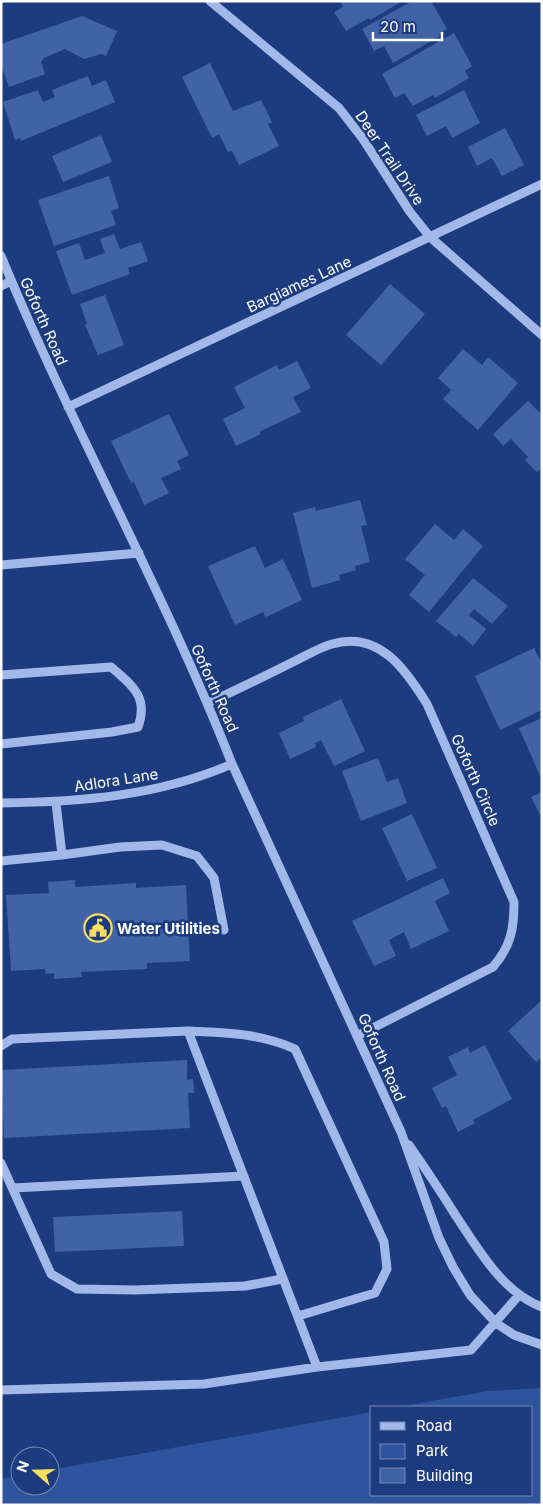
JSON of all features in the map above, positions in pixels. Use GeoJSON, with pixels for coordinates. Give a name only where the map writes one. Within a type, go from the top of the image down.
{"type":"FeatureCollection","features":[{"type":"Feature","properties":{"kind":"street","name":"Deer Trail Drive"},"geometry":{"type":"LineString","coordinates":[[210,1],[339,108],[363,139],[410,212],[430,237],[542,335]]}},
{"type":"Feature","properties":{"kind":"street","name":"Bargiames Lane"},"geometry":{"type":"LineString","coordinates":[[68,407],[542,184]]}},
{"type":"Feature","properties":{"kind":"street","name":"Goforth Road"},"geometry":{"type":"LineString","coordinates":[[1,256],[68,407],[139,553],[208,703],[232,764],[401,1132],[439,1238],[470,1295],[496,1323],[514,1335],[542,1345]]}},
{"type":"Feature","properties":{"kind":"street"},"geometry":{"type":"LineString","coordinates":[[1,286],[11,281]]}},
{"type":"Feature","properties":{"kind":"street"},"geometry":{"type":"LineString","coordinates":[[1,565],[139,553]]}},
{"type":"Feature","properties":{"kind":"street","name":"Goforth Circle"},"geometry":{"type":"LineString","coordinates":[[208,703],[332,644],[357,641],[382,650],[395,660],[410,677],[427,704],[514,902],[514,924],[508,944],[493,967],[357,1036]]}},
{"type":"Feature","properties":{"kind":"street"},"geometry":{"type":"LineString","coordinates":[[1,675],[110,667],[130,683],[140,698],[142,715],[138,727],[112,732],[1,744]]}},
{"type":"Feature","properties":{"kind":"street","name":"Adlora Lane"},"geometry":{"type":"LineString","coordinates":[[1,804],[56,802],[143,792],[207,775],[232,764]]}},
{"type":"Feature","properties":{"kind":"street"},"geometry":{"type":"LineString","coordinates":[[56,802],[62,855]]}},
{"type":"Feature","properties":{"kind":"street"},"geometry":{"type":"LineString","coordinates":[[1,861],[62,855],[120,846],[162,845],[198,856],[214,878],[224,930]]}},
{"type":"Feature","properties":{"kind":"street"},"geometry":{"type":"LineString","coordinates":[[188,1030],[317,1368]]}},
{"type":"Feature","properties":{"kind":"street"},"geometry":{"type":"LineString","coordinates":[[1,1046],[12,1039],[188,1030],[253,1035],[279,1042],[295,1049],[384,1242],[386,1268],[375,1293],[298,1316]]}},
{"type":"Feature","properties":{"kind":"street","name":"Goforth Road"},"geometry":{"type":"LineString","coordinates":[[401,1132],[476,1246],[500,1278],[519,1296],[542,1307]]}},
{"type":"Feature","properties":{"kind":"street"},"geometry":{"type":"LineString","coordinates":[[1,1163],[51,1274],[76,1289],[136,1290],[244,1286],[282,1279]]}},
{"type":"Feature","properties":{"kind":"street"},"geometry":{"type":"LineString","coordinates":[[13,1188],[244,1176]]}},
{"type":"Feature","properties":{"kind":"street"},"geometry":{"type":"LineString","coordinates":[[2,1388],[204,1384],[317,1368],[471,1350],[519,1296]]}},
{"type":"Feature","properties":{"kind":"green space"},"geometry":{"type":"Polygon","coordinates":[[[542,1388],[542,1505],[1,1505],[1,1479],[10,1477],[10,1496],[60,1496],[60,1468],[370,1412],[370,1496],[533,1496],[533,1406],[404,1406],[488,1391],[542,1388]]]}},
{"type":"Feature","properties":{"kind":"building"},"geometry":{"type":"Polygon","coordinates":[[[340,1],[403,1],[346,31],[334,12],[343,7],[340,1]]]}},
{"type":"Feature","properties":{"kind":"building"},"geometry":{"type":"Polygon","coordinates":[[[412,1],[431,1],[447,29],[439,34],[440,36],[393,63],[384,46],[374,51],[362,29],[412,1]]]}},
{"type":"Feature","properties":{"kind":"building"},"geometry":{"type":"Polygon","coordinates":[[[82,16],[117,31],[106,56],[101,54],[84,59],[65,49],[44,58],[41,62],[45,74],[9,87],[1,65],[1,44],[82,16]]]}},
{"type":"Feature","properties":{"kind":"building"},"geometry":{"type":"Polygon","coordinates":[[[454,33],[472,66],[465,71],[469,78],[435,98],[433,95],[413,106],[404,93],[395,98],[382,74],[454,33]]]}},
{"type":"Feature","properties":{"kind":"building"},"geometry":{"type":"Polygon","coordinates":[[[210,63],[233,111],[261,100],[272,122],[268,124],[279,146],[239,165],[232,151],[228,152],[219,134],[212,138],[182,77],[210,63]]]}},
{"type":"Feature","properties":{"kind":"building"},"geometry":{"type":"Polygon","coordinates":[[[88,76],[92,86],[106,80],[115,102],[21,141],[20,138],[15,140],[3,102],[38,90],[43,102],[55,97],[52,90],[88,76]]]}},
{"type":"Feature","properties":{"kind":"building"},"geometry":{"type":"Polygon","coordinates":[[[464,90],[480,123],[452,138],[446,126],[427,136],[416,115],[464,90]]]}},
{"type":"Feature","properties":{"kind":"building"},"geometry":{"type":"Polygon","coordinates":[[[505,128],[524,165],[502,176],[492,158],[477,166],[468,147],[505,128]]]}},
{"type":"Feature","properties":{"kind":"building"},"geometry":{"type":"Polygon","coordinates":[[[101,135],[112,162],[63,182],[52,156],[101,135]]]}},
{"type":"Feature","properties":{"kind":"building"},"geometry":{"type":"Polygon","coordinates":[[[109,176],[119,208],[111,211],[116,225],[54,246],[38,200],[109,176]]]}},
{"type":"Feature","properties":{"kind":"building"},"geometry":{"type":"Polygon","coordinates":[[[114,234],[120,249],[141,242],[148,261],[128,268],[130,274],[72,295],[56,251],[79,243],[85,260],[105,253],[100,239],[114,234]]]}},
{"type":"Feature","properties":{"kind":"building"},"geometry":{"type":"Polygon","coordinates":[[[390,284],[425,314],[381,365],[346,335],[390,284]]]}},
{"type":"Feature","properties":{"kind":"building"},"geometry":{"type":"Polygon","coordinates":[[[105,295],[124,345],[98,355],[85,325],[87,324],[80,304],[105,295]]]}},
{"type":"Feature","properties":{"kind":"building"},"geometry":{"type":"Polygon","coordinates":[[[463,349],[482,365],[488,357],[518,383],[478,430],[443,399],[451,390],[438,378],[463,349]]]}},
{"type":"Feature","properties":{"kind":"building"},"geometry":{"type":"Polygon","coordinates":[[[297,361],[311,388],[293,397],[301,412],[259,432],[261,434],[236,446],[223,419],[245,408],[234,387],[277,365],[279,370],[297,361]]]}},
{"type":"Feature","properties":{"kind":"building"},"geometry":{"type":"Polygon","coordinates":[[[528,401],[542,415],[542,468],[537,472],[525,460],[528,457],[511,439],[503,446],[493,434],[528,401]]]}},
{"type":"Feature","properties":{"kind":"building"},"geometry":{"type":"Polygon","coordinates":[[[169,414],[189,455],[177,461],[181,469],[161,478],[169,493],[144,505],[134,482],[131,483],[111,441],[169,414]]]}},
{"type":"Feature","properties":{"kind":"building"},"geometry":{"type":"Polygon","coordinates":[[[360,500],[367,525],[361,526],[370,562],[355,566],[356,570],[339,575],[340,580],[312,588],[293,513],[315,507],[316,511],[360,500]]]}},
{"type":"Feature","properties":{"kind":"building"},"geometry":{"type":"Polygon","coordinates":[[[435,524],[454,540],[463,529],[483,546],[429,612],[409,595],[425,575],[405,559],[435,524]]]}},
{"type":"Feature","properties":{"kind":"building"},"geometry":{"type":"Polygon","coordinates":[[[255,546],[265,568],[283,559],[302,600],[266,617],[263,612],[235,625],[208,566],[255,546]]]}},
{"type":"Feature","properties":{"kind":"building"},"geometry":{"type":"Polygon","coordinates":[[[473,578],[508,606],[492,624],[474,609],[469,615],[486,629],[473,646],[459,634],[456,637],[436,621],[473,578]]]}},
{"type":"Feature","properties":{"kind":"building"},"geometry":{"type":"Polygon","coordinates":[[[534,648],[542,664],[542,710],[500,730],[475,676],[534,648]]]}},
{"type":"Feature","properties":{"kind":"building"},"geometry":{"type":"Polygon","coordinates":[[[341,699],[365,751],[334,766],[321,740],[315,743],[316,747],[290,759],[279,733],[304,721],[303,717],[341,699]]]}},
{"type":"Feature","properties":{"kind":"building"},"geometry":{"type":"Polygon","coordinates":[[[542,718],[542,780],[519,728],[542,718]]]}},
{"type":"Feature","properties":{"kind":"building"},"geometry":{"type":"Polygon","coordinates":[[[378,758],[387,782],[398,778],[407,803],[361,821],[342,771],[378,758]]]}},
{"type":"Feature","properties":{"kind":"building"},"geometry":{"type":"Polygon","coordinates":[[[542,792],[542,818],[531,797],[542,792]]]}},
{"type":"Feature","properties":{"kind":"building"},"geometry":{"type":"Polygon","coordinates":[[[412,814],[437,868],[407,881],[382,828],[412,814]]]}},
{"type":"Feature","properties":{"kind":"building"},"geometry":{"type":"Polygon","coordinates":[[[443,878],[450,893],[435,901],[449,931],[411,949],[404,932],[389,940],[396,956],[374,966],[352,921],[443,878]]]}},
{"type":"Feature","properties":{"kind":"building","name":"Water Utilities"},"geometry":{"type":"Polygon","coordinates":[[[75,880],[75,887],[136,883],[136,888],[186,885],[190,961],[147,963],[147,969],[81,972],[82,977],[54,979],[54,973],[46,974],[45,969],[11,971],[6,895],[49,893],[48,882],[75,880]]]}},
{"type":"Feature","properties":{"kind":"building"},"geometry":{"type":"Polygon","coordinates":[[[542,1000],[542,1057],[536,1062],[508,1031],[542,1000]]]}},
{"type":"Feature","properties":{"kind":"building"},"geometry":{"type":"Polygon","coordinates":[[[485,1045],[512,1099],[473,1120],[475,1123],[458,1132],[446,1106],[442,1108],[432,1088],[457,1075],[448,1057],[468,1047],[470,1053],[485,1045]]]}},
{"type":"Feature","properties":{"kind":"building"},"geometry":{"type":"Polygon","coordinates":[[[187,1060],[187,1080],[193,1079],[194,1093],[188,1093],[190,1128],[4,1138],[1,1070],[187,1060]]]}},
{"type":"Feature","properties":{"kind":"building"},"geometry":{"type":"Polygon","coordinates":[[[182,1211],[184,1246],[55,1252],[53,1217],[182,1211]]]}},
{"type":"Feature","properties":{"kind":"place","name":"Water Utilities"},"geometry":{"type":"Point","coordinates":[98,928]}}]}
